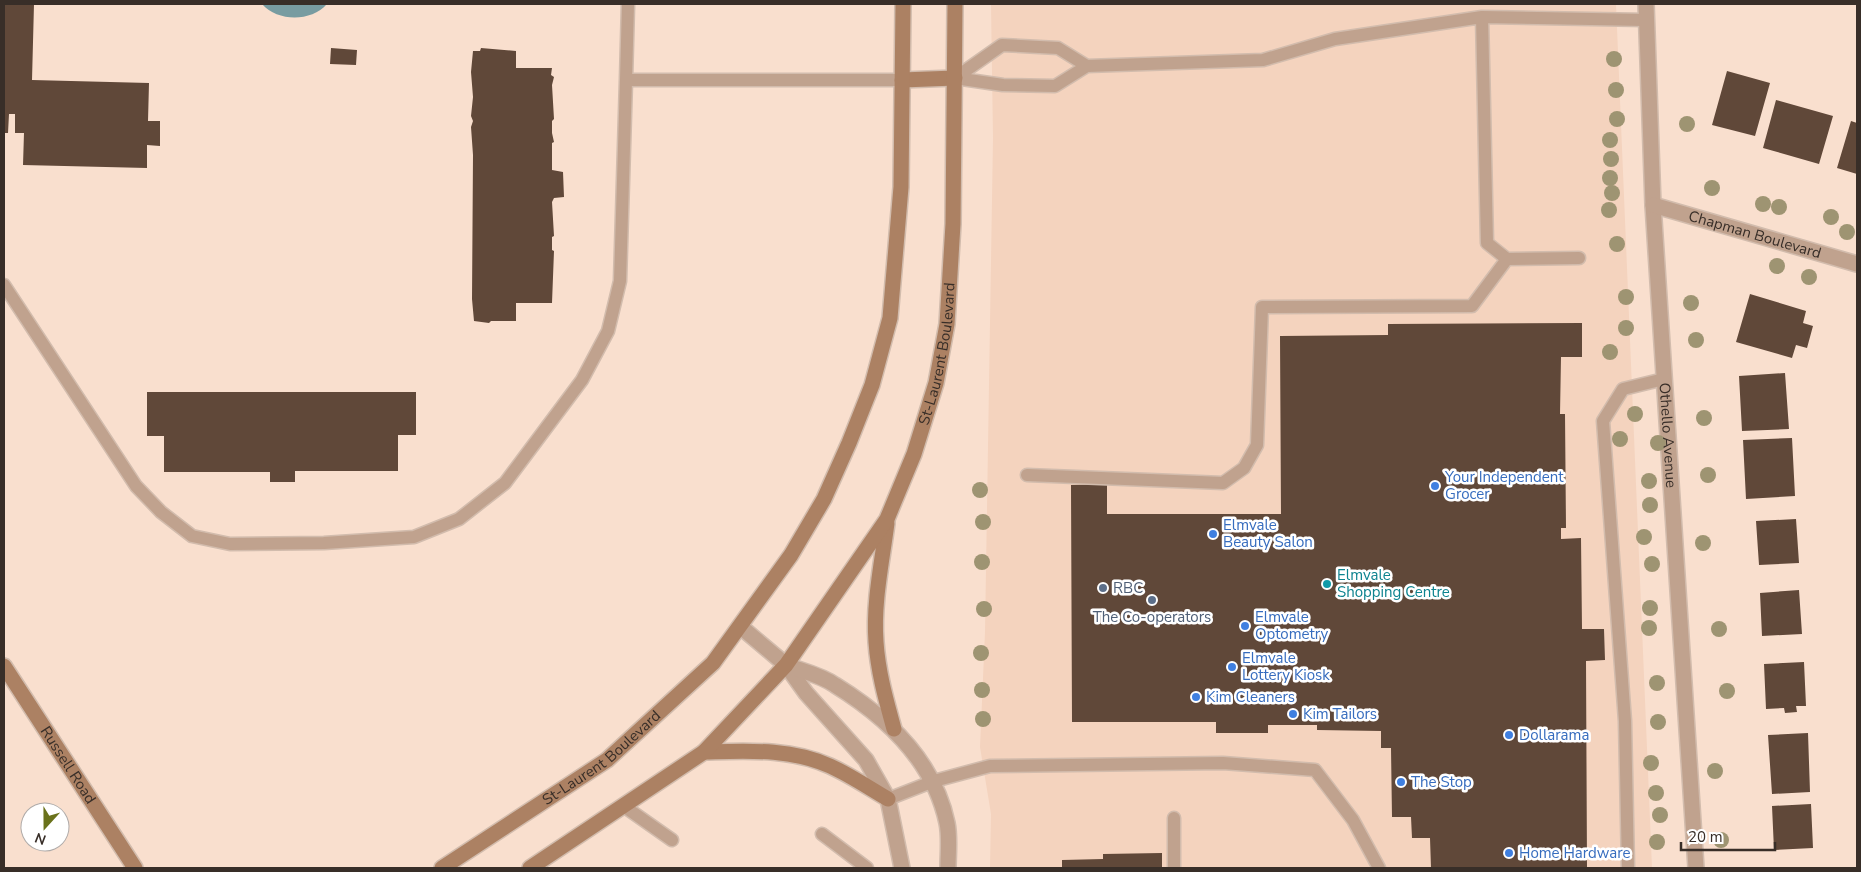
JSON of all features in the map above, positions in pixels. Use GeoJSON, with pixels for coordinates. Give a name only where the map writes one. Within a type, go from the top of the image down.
{"type":"FeatureCollection","features":[{"type":"Feature","properties":{"kind":"street","name":"St-Laurent Boulevard"},"geometry":{"type":"LineString","coordinates":[[442,868],[607,760],[712,663],[741,627],[791,555],[824,499],[850,444],[872,385],[890,318],[901,186],[903,4]]}},
{"type":"Feature","properties":{"kind":"street","name":"St-Laurent Boulevard"},"geometry":{"type":"LineString","coordinates":[[530,868],[704,752],[786,665],[887,519],[914,454],[936,383],[947,324],[953,224],[955,4]]}},
{"type":"Feature","properties":{"kind":"street","name":"Othello Avenue"},"geometry":{"type":"LineString","coordinates":[[1646,4],[1645,20],[1664,379],[1696,868]]}},
{"type":"Feature","properties":{"kind":"street"},"geometry":{"type":"LineString","coordinates":[[902,80],[955,78]]}},
{"type":"Feature","properties":{"kind":"street","name":"Chapman Boulevard"},"geometry":{"type":"LineString","coordinates":[[1654,205],[1857,264]]}},
{"type":"Feature","properties":{"kind":"street"},"geometry":{"type":"LineString","coordinates":[[887,519],[878,594],[876,641],[882,686],[894,729]]}},
{"type":"Feature","properties":{"kind":"street"},"geometry":{"type":"LineString","coordinates":[[741,627],[786,665],[806,693],[866,760],[888,799],[902,868]]}},
{"type":"Feature","properties":{"kind":"street"},"geometry":{"type":"LineString","coordinates":[[786,665],[834,684],[894,729],[922,761],[934,782],[947,825],[948,868]]}},
{"type":"Feature","properties":{"kind":"street","name":"Russell Road"},"geometry":{"type":"LineString","coordinates":[[4,666],[137,867]]}},
{"type":"Feature","properties":{"kind":"street"},"geometry":{"type":"LineString","coordinates":[[704,752],[777,751],[797,755],[830,766],[888,799]]}},
{"type":"Feature","properties":{"kind":"lane"},"geometry":{"type":"LineString","coordinates":[[4,285],[136,486],[161,512],[192,536],[230,544],[324,543],[414,537],[460,519],[504,483],[582,380],[608,331],[620,281],[628,4]]}},
{"type":"Feature","properties":{"kind":"lane"},"geometry":{"type":"LineString","coordinates":[[955,78],[1002,85],[1055,86],[1087,66],[1263,60],[1335,39],[1482,18],[1645,20]]}},
{"type":"Feature","properties":{"kind":"lane"},"geometry":{"type":"LineString","coordinates":[[1482,18],[1487,243],[1507,259],[1579,258]]}},
{"type":"Feature","properties":{"kind":"lane"},"geometry":{"type":"LineString","coordinates":[[955,78],[1002,45],[1058,48],[1087,66]]}},
{"type":"Feature","properties":{"kind":"lane"},"geometry":{"type":"LineString","coordinates":[[626,80],[902,80]]}},
{"type":"Feature","properties":{"kind":"lane"},"geometry":{"type":"LineString","coordinates":[[1027,475],[1223,483],[1244,468],[1257,445],[1262,307],[1472,306],[1507,259]]}},
{"type":"Feature","properties":{"kind":"lane"},"geometry":{"type":"LineString","coordinates":[[1628,868],[1625,721],[1602,421],[1624,389],[1664,379]]}},
{"type":"Feature","properties":{"kind":"lane"},"geometry":{"type":"LineString","coordinates":[[888,799],[934,782],[990,766],[1223,763],[1315,770],[1353,820],[1379,868]]}},
{"type":"Feature","properties":{"kind":"lane"},"geometry":{"type":"LineString","coordinates":[[625,806],[672,840]]}},
{"type":"Feature","properties":{"kind":"lane"},"geometry":{"type":"LineString","coordinates":[[1174,818],[1174,868]]}},
{"type":"Feature","properties":{"kind":"lane"},"geometry":{"type":"LineString","coordinates":[[822,834],[867,868]]}},
{"type":"Feature","properties":{"kind":"shaded area"},"geometry":{"type":"Polygon","coordinates":[[[991,4],[1616,4],[1652,868],[990,868],[991,814],[980,747],[985,632],[993,138],[991,4]]]}},
{"type":"Feature","properties":{"kind":"water"},"geometry":{"type":"Polygon","coordinates":[[[262,4],[327,4],[312,14],[294,18],[277,14],[262,4]]]}},
{"type":"Feature","properties":{"kind":"building"},"geometry":{"type":"Polygon","coordinates":[[[4,4],[34,4],[32,80],[149,83],[148,121],[160,121],[160,146],[147,145],[147,168],[23,165],[24,133],[15,133],[15,114],[9,114],[8,133],[4,133],[4,4]]]}},
{"type":"Feature","properties":{"kind":"building"},"geometry":{"type":"Polygon","coordinates":[[[331,48],[357,50],[356,65],[330,64],[331,48]]]}},
{"type":"Feature","properties":{"kind":"building"},"geometry":{"type":"Polygon","coordinates":[[[481,48],[516,51],[516,68],[552,68],[551,75],[554,77],[552,85],[554,119],[552,121],[552,133],[554,142],[552,143],[552,170],[563,172],[564,197],[554,198],[552,202],[554,236],[552,237],[552,250],[554,251],[552,303],[516,303],[516,321],[491,321],[489,323],[474,321],[472,299],[473,155],[471,127],[473,121],[471,116],[473,97],[471,72],[473,51],[480,51],[481,48]]]}},
{"type":"Feature","properties":{"kind":"building"},"geometry":{"type":"Polygon","coordinates":[[[1727,71],[1770,83],[1755,136],[1712,125],[1727,71]]]}},
{"type":"Feature","properties":{"kind":"building"},"geometry":{"type":"Polygon","coordinates":[[[1776,100],[1833,116],[1819,164],[1763,148],[1776,100]]]}},
{"type":"Feature","properties":{"kind":"building"},"geometry":{"type":"Polygon","coordinates":[[[1851,121],[1857,123],[1857,174],[1837,168],[1851,121]]]}},
{"type":"Feature","properties":{"kind":"building"},"geometry":{"type":"Polygon","coordinates":[[[1750,294],[1806,311],[1803,323],[1813,326],[1807,348],[1796,345],[1792,358],[1736,342],[1750,294]]]}},
{"type":"Feature","properties":{"kind":"building","name":"Elmvale Shopping Centre"},"geometry":{"type":"Polygon","coordinates":[[[1582,323],[1582,357],[1561,357],[1560,414],[1565,414],[1566,528],[1561,528],[1561,539],[1581,538],[1582,629],[1604,629],[1605,660],[1586,661],[1587,868],[1431,868],[1430,838],[1412,838],[1411,817],[1392,817],[1391,748],[1381,748],[1381,731],[1317,730],[1317,725],[1268,725],[1268,733],[1216,733],[1216,722],[1072,722],[1071,485],[1107,484],[1107,514],[1281,514],[1280,336],[1388,335],[1388,324],[1582,323]]]}},
{"type":"Feature","properties":{"kind":"building"},"geometry":{"type":"Polygon","coordinates":[[[1785,373],[1789,429],[1742,431],[1739,376],[1785,373]]]}},
{"type":"Feature","properties":{"kind":"building"},"geometry":{"type":"Polygon","coordinates":[[[147,392],[416,392],[416,435],[398,435],[398,471],[295,471],[295,482],[270,482],[270,472],[164,472],[164,436],[147,436],[147,392]]]}},
{"type":"Feature","properties":{"kind":"building"},"geometry":{"type":"Polygon","coordinates":[[[1792,438],[1795,496],[1746,499],[1743,440],[1792,438]]]}},
{"type":"Feature","properties":{"kind":"building"},"geometry":{"type":"Polygon","coordinates":[[[1796,519],[1799,563],[1759,565],[1756,521],[1796,519]]]}},
{"type":"Feature","properties":{"kind":"building"},"geometry":{"type":"Polygon","coordinates":[[[1799,590],[1802,634],[1762,636],[1760,593],[1799,590]]]}},
{"type":"Feature","properties":{"kind":"building"},"geometry":{"type":"Polygon","coordinates":[[[1804,662],[1806,706],[1796,706],[1797,712],[1785,713],[1784,708],[1766,709],[1764,664],[1804,662]]]}},
{"type":"Feature","properties":{"kind":"building"},"geometry":{"type":"Polygon","coordinates":[[[1808,733],[1810,792],[1772,794],[1768,735],[1808,733]]]}},
{"type":"Feature","properties":{"kind":"building"},"geometry":{"type":"Polygon","coordinates":[[[1811,804],[1813,848],[1774,850],[1772,806],[1811,804]]]}},
{"type":"Feature","properties":{"kind":"building"},"geometry":{"type":"Polygon","coordinates":[[[1162,853],[1162,868],[1062,868],[1062,860],[1103,859],[1103,854],[1162,853]]]}},
{"type":"Feature","properties":{"kind":"place","name":"Your Independent Grocer"},"geometry":{"type":"Point","coordinates":[1435,486]}},
{"type":"Feature","properties":{"kind":"place","name":"Elmvale Beauty Salon"},"geometry":{"type":"Point","coordinates":[1213,534]}},
{"type":"Feature","properties":{"kind":"place","name":"Elmvale Shopping Centre"},"geometry":{"type":"Point","coordinates":[1327,584]}},
{"type":"Feature","properties":{"kind":"place","name":"RBC"},"geometry":{"type":"Point","coordinates":[1103,588]}},
{"type":"Feature","properties":{"kind":"place","name":"The Co-operators"},"geometry":{"type":"Point","coordinates":[1152,600]}},
{"type":"Feature","properties":{"kind":"place","name":"Elmvale Optometry"},"geometry":{"type":"Point","coordinates":[1245,626]}},
{"type":"Feature","properties":{"kind":"place","name":"Elmvale Lottery Kiosk"},"geometry":{"type":"Point","coordinates":[1232,667]}},
{"type":"Feature","properties":{"kind":"place","name":"Kim Cleaners"},"geometry":{"type":"Point","coordinates":[1196,697]}},
{"type":"Feature","properties":{"kind":"place","name":"Kim Tailors"},"geometry":{"type":"Point","coordinates":[1293,714]}},
{"type":"Feature","properties":{"kind":"place","name":"Dollarama"},"geometry":{"type":"Point","coordinates":[1509,735]}},
{"type":"Feature","properties":{"kind":"place","name":"The Stop"},"geometry":{"type":"Point","coordinates":[1401,782]}},
{"type":"Feature","properties":{"kind":"place","name":"Home Hardware"},"geometry":{"type":"Point","coordinates":[1509,853]}}]}
